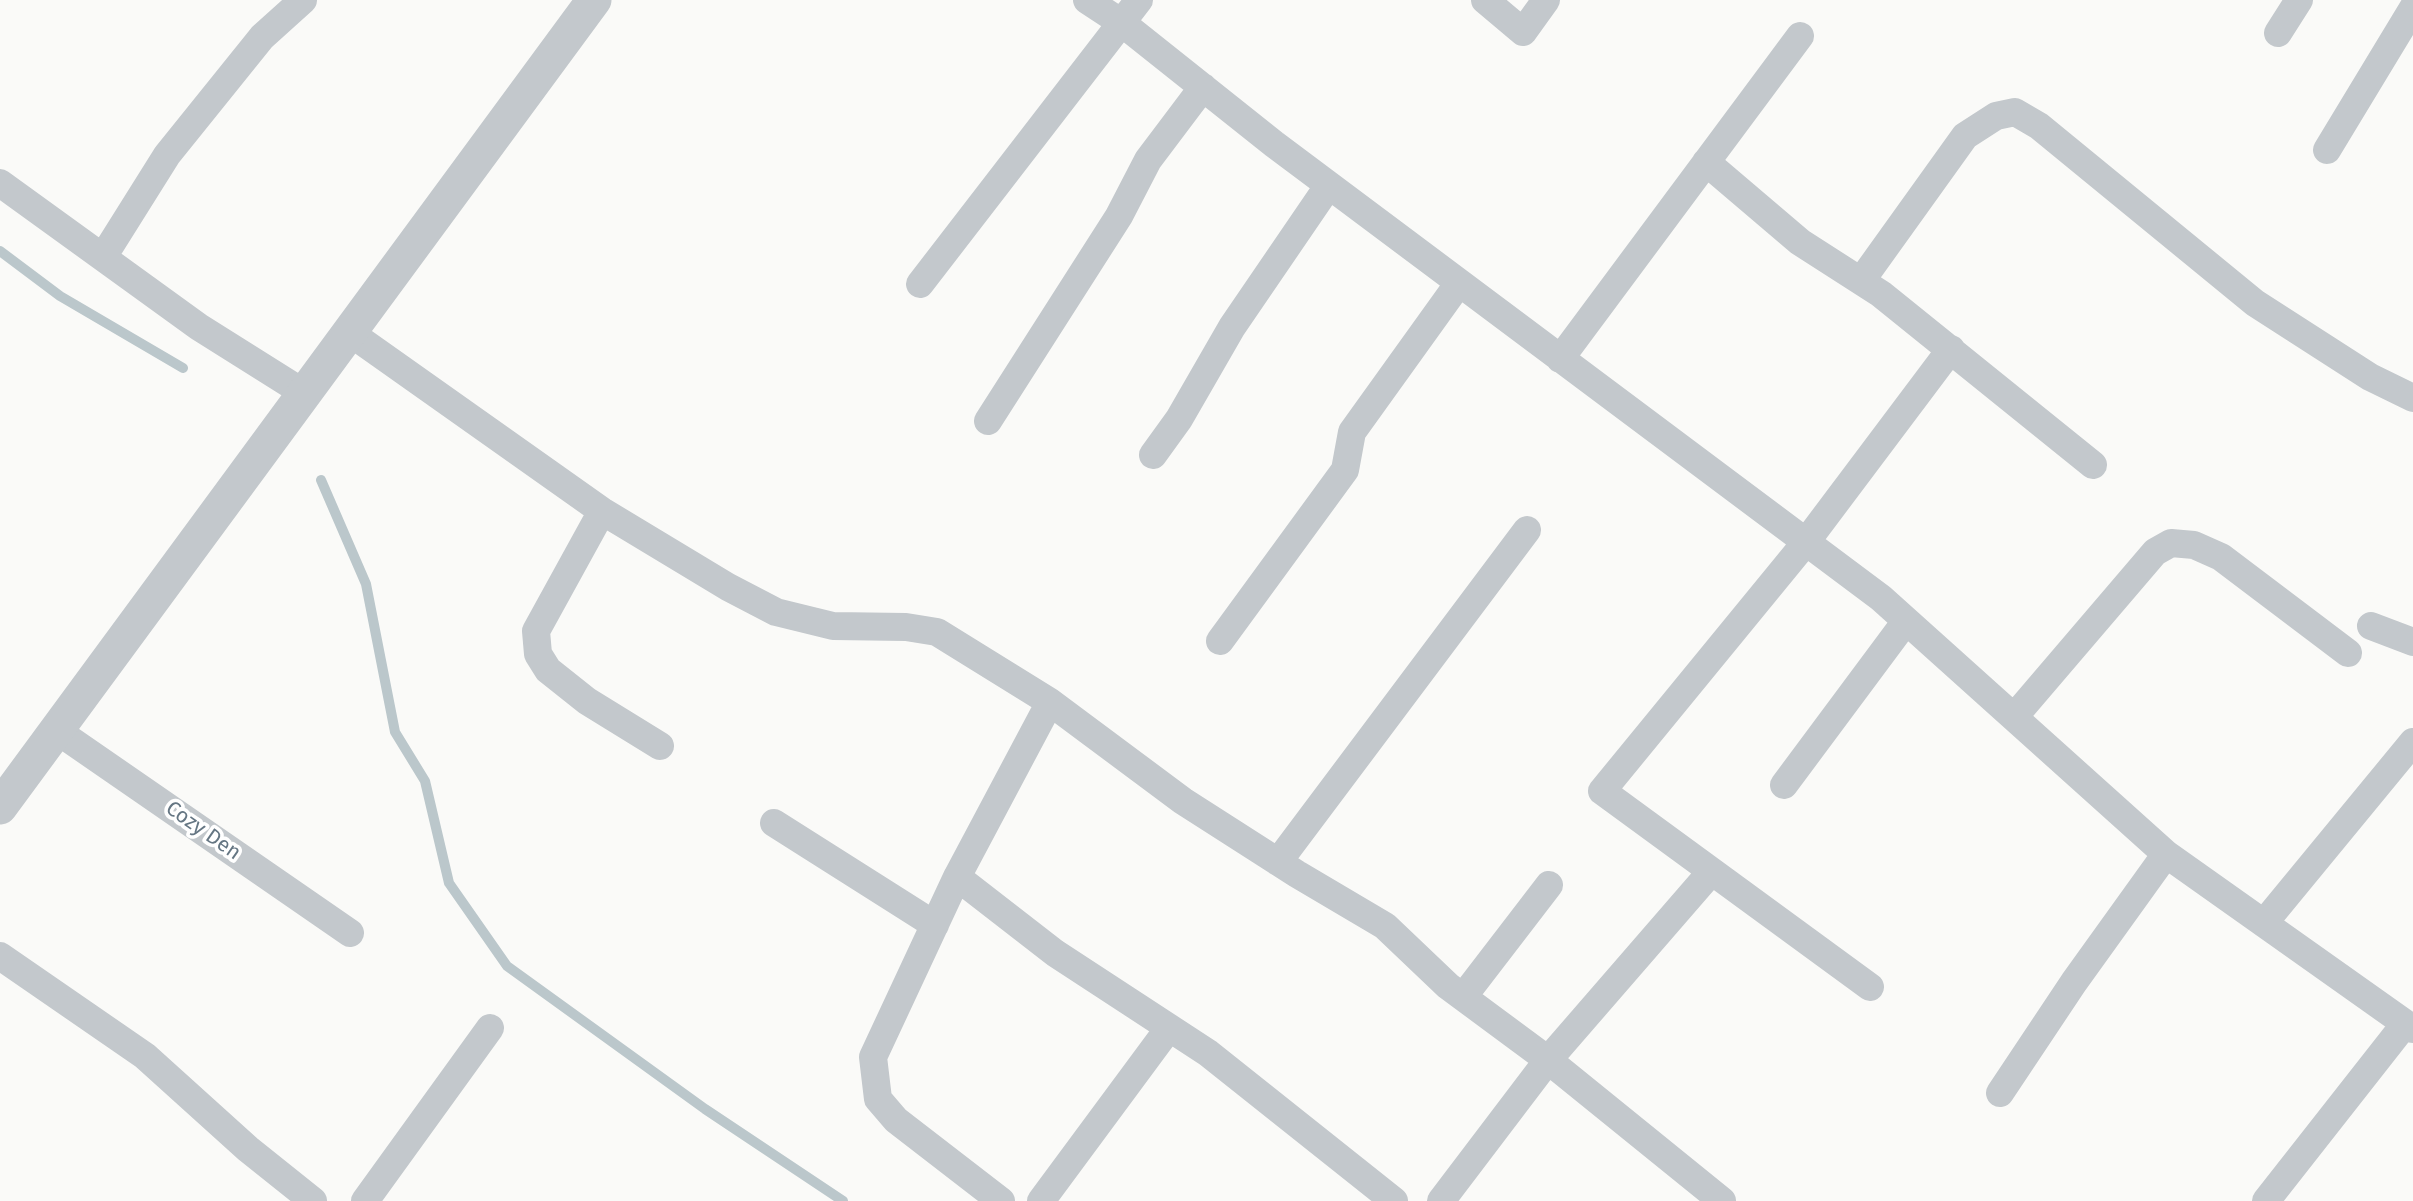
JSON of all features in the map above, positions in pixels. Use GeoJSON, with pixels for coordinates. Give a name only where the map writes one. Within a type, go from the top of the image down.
{"type":"FeatureCollection","features":[{"type":"Feature","properties":{"kind":"street"},"geometry":{"type":"LineString","coordinates":[[103,257],[167,155],[262,37],[303,0]]}},
{"type":"Feature","properties":{"kind":"street"},"geometry":{"type":"LineString","coordinates":[[0,807],[594,0]]}},
{"type":"Feature","properties":{"kind":"street"},"geometry":{"type":"LineString","coordinates":[[1087,0],[1122,23],[1329,185],[1881,598],[2166,854],[2409,1026],[2266,1201]]}},
{"type":"Feature","properties":{"kind":"street"},"geometry":{"type":"LineString","coordinates":[[920,284],[1139,0]]}},
{"type":"Feature","properties":{"kind":"street"},"geometry":{"type":"LineString","coordinates":[[1485,0],[1523,33],[1546,0]]}},
{"type":"Feature","properties":{"kind":"street"},"geometry":{"type":"LineString","coordinates":[[2278,33],[2299,0]]}},
{"type":"Feature","properties":{"kind":"street"},"geometry":{"type":"LineString","coordinates":[[2327,150],[2413,8]]}},
{"type":"Feature","properties":{"kind":"street"},"geometry":{"type":"LineString","coordinates":[[1560,359],[1800,36]]}},
{"type":"Feature","properties":{"kind":"street"},"geometry":{"type":"LineString","coordinates":[[988,421],[1087,262],[1119,216],[1148,160],[1203,87]]}},
{"type":"Feature","properties":{"kind":"street"},"geometry":{"type":"LineString","coordinates":[[1861,281],[1965,136],[1996,116],[2015,112],[2039,126],[2255,303],[2371,377],[2413,398]]}},
{"type":"Feature","properties":{"kind":"street"},"geometry":{"type":"LineString","coordinates":[[1706,162],[1800,242],[1861,281],[1951,349],[2093,465]]}},
{"type":"Feature","properties":{"kind":"street"},"geometry":{"type":"LineString","coordinates":[[0,183],[199,327],[296,404]]}},
{"type":"Feature","properties":{"kind":"street"},"geometry":{"type":"LineString","coordinates":[[1153,455],[1179,419],[1232,327],[1329,185]]}},
{"type":"Feature","properties":{"kind":"street"},"geometry":{"type":"LineString","coordinates":[[1220,641],[1345,470],[1352,432],[1459,283]]}},
{"type":"Feature","properties":{"kind":"street"},"geometry":{"type":"LineString","coordinates":[[349,332],[602,511],[727,587],[776,612],[833,626],[906,627],[937,632],[1050,702],[1183,800],[1278,862],[1385,926],[1448,986],[1548,1060],[1722,1201]]}},
{"type":"Feature","properties":{"kind":"street"},"geometry":{"type":"LineString","coordinates":[[1870,988],[1602,791],[1807,542],[1951,349]]}},
{"type":"Feature","properties":{"kind":"street"},"geometry":{"type":"LineString","coordinates":[[602,511],[536,631],[538,654],[548,670],[587,701],[660,746]]}},
{"type":"Feature","properties":{"kind":"street"},"geometry":{"type":"LineString","coordinates":[[1278,862],[1527,530]]}},
{"type":"Feature","properties":{"kind":"street"},"geometry":{"type":"LineString","coordinates":[[2014,718],[2155,552],[2171,543],[2194,545],[2221,557],[2348,653]]}},
{"type":"Feature","properties":{"kind":"street"},"geometry":{"type":"LineString","coordinates":[[1784,785],[1906,621]]}},
{"type":"Feature","properties":{"kind":"street"},"geometry":{"type":"LineString","coordinates":[[2371,626],[2413,642]]}},
{"type":"Feature","properties":{"kind":"street"},"geometry":{"type":"LineString","coordinates":[[1001,1201],[896,1120],[878,1099],[873,1058],[957,877],[1050,702]]}},
{"type":"Feature","properties":{"kind":"street","name":"Cozy Den"},"geometry":{"type":"LineString","coordinates":[[56,730],[351,933]]}},
{"type":"Feature","properties":{"kind":"street"},"geometry":{"type":"LineString","coordinates":[[2264,923],[2413,742]]}},
{"type":"Feature","properties":{"kind":"street"},"geometry":{"type":"LineString","coordinates":[[774,824],[935,925]]}},
{"type":"Feature","properties":{"kind":"street"},"geometry":{"type":"LineString","coordinates":[[2000,1093],[2074,982],[2166,854]]}},
{"type":"Feature","properties":{"kind":"street"},"geometry":{"type":"LineString","coordinates":[[1441,1201],[1548,1060],[1711,872]]}},
{"type":"Feature","properties":{"kind":"street"},"geometry":{"type":"LineString","coordinates":[[957,877],[1055,953],[1208,1053],[1394,1201]]}},
{"type":"Feature","properties":{"kind":"street"},"geometry":{"type":"LineString","coordinates":[[1463,997],[1549,885]]}},
{"type":"Feature","properties":{"kind":"street"},"geometry":{"type":"LineString","coordinates":[[0,956],[145,1056],[248,1149],[313,1201]]}},
{"type":"Feature","properties":{"kind":"street"},"geometry":{"type":"LineString","coordinates":[[365,1201],[490,1028]]}},
{"type":"Feature","properties":{"kind":"street"},"geometry":{"type":"LineString","coordinates":[[1041,1201],[1169,1028]]}},
{"type":"Feature","properties":{"kind":"waterway"},"geometry":{"type":"LineString","coordinates":[[0,251],[60,296],[183,368]]}},
{"type":"Feature","properties":{"kind":"waterway"},"geometry":{"type":"LineString","coordinates":[[321,480],[366,584],[395,732],[425,781],[449,883],[507,966],[705,1109],[843,1201]]}}]}
